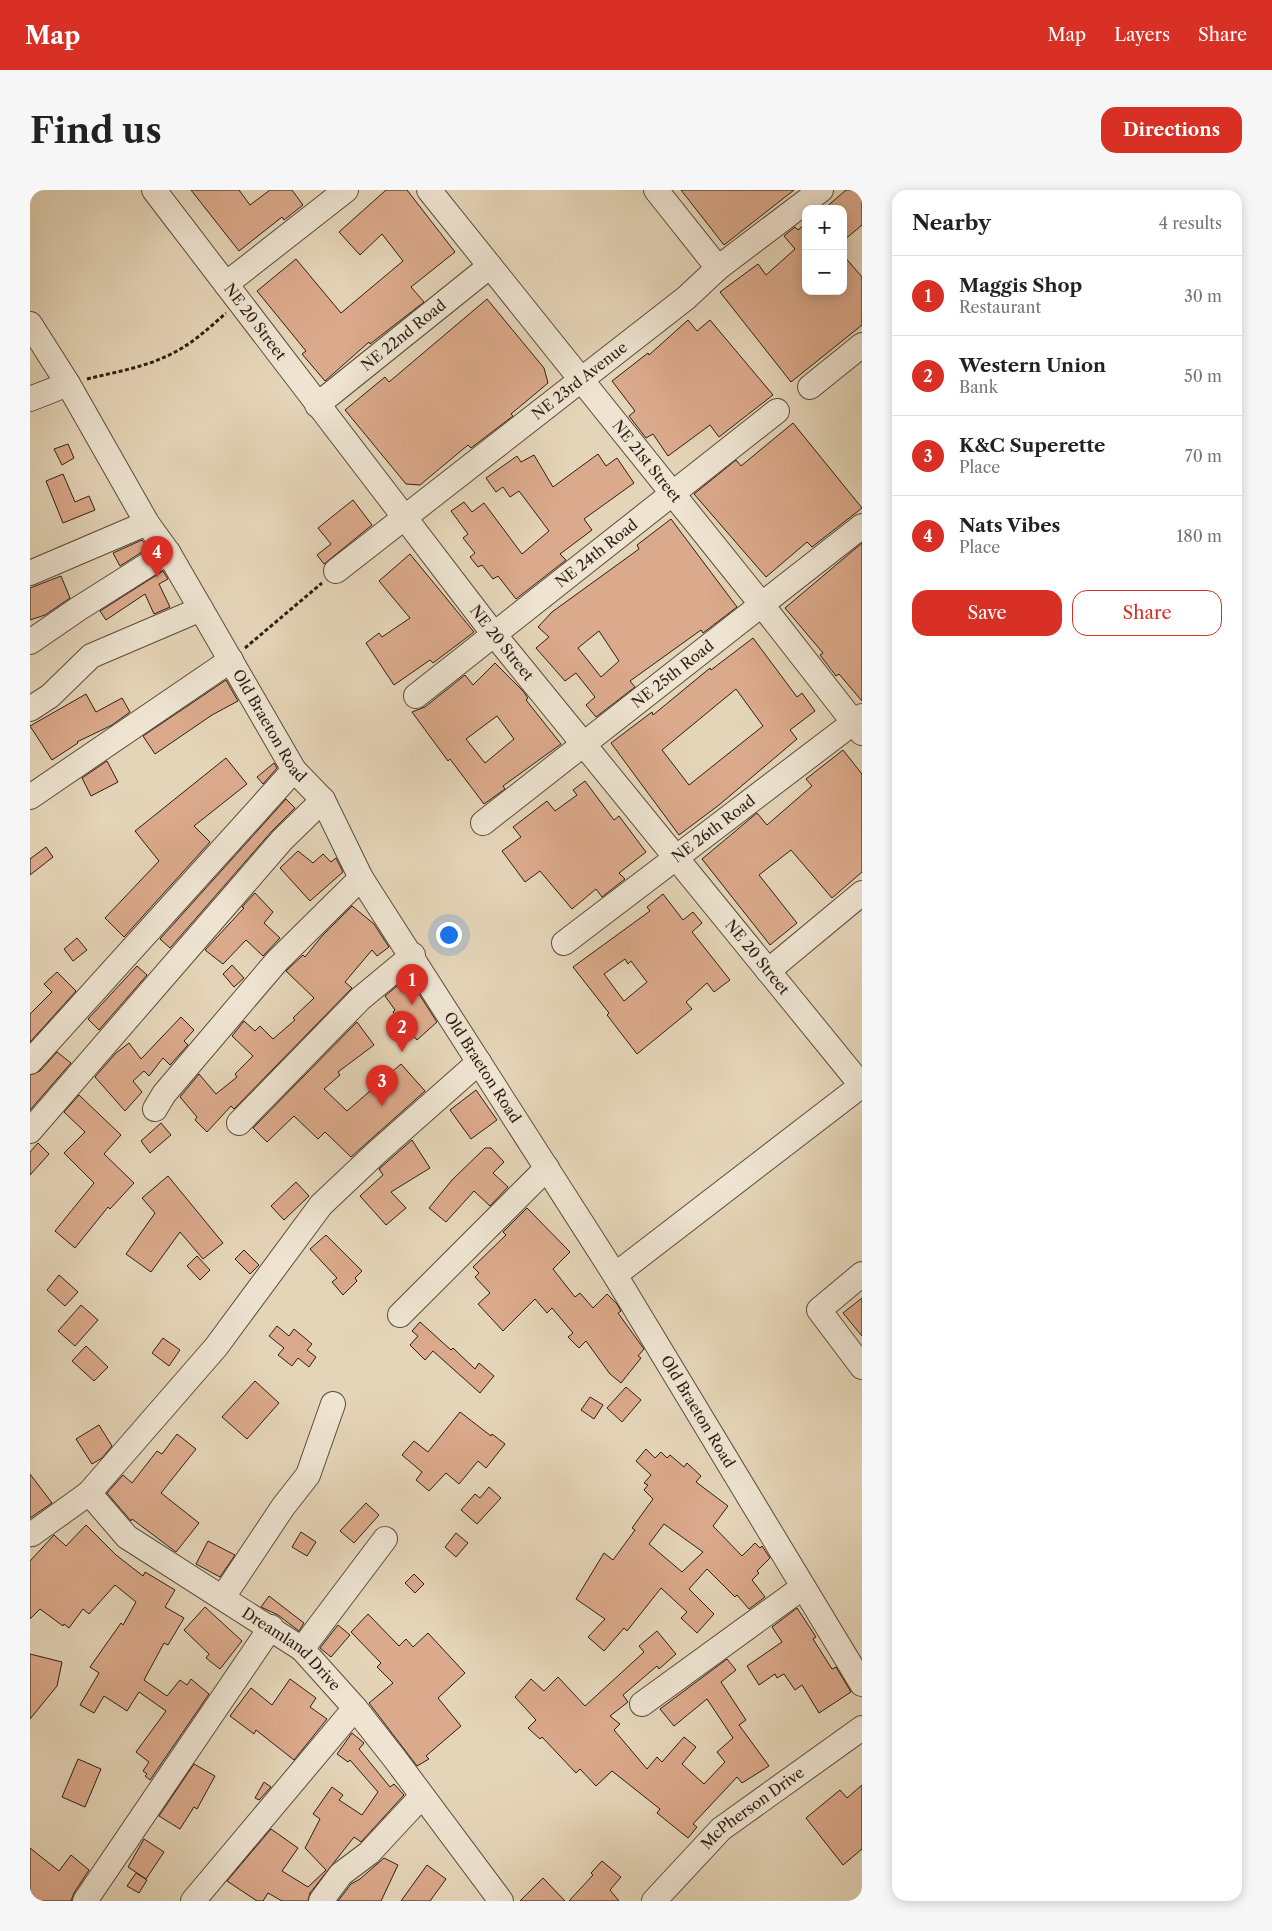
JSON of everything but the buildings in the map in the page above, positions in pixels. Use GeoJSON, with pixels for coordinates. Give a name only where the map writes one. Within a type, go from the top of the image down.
{"type":"FeatureCollection","features":[{"type":"Feature","properties":{"kind":"street","name":"NE 20 Street"},"geometry":{"type":"LineString","coordinates":[[154,190],[493,633],[674,858],[862,1086]]}},
{"type":"Feature","properties":{"kind":"street"},"geometry":{"type":"LineString","coordinates":[[233,292],[346,190]]}},
{"type":"Feature","properties":{"kind":"street","name":"NE 21st Street"},"geometry":{"type":"LineString","coordinates":[[429,190],[580,380],[859,724]]}},
{"type":"Feature","properties":{"kind":"street"},"geometry":{"type":"LineString","coordinates":[[656,190],[718,268]]}},
{"type":"Feature","properties":{"kind":"street","name":"NE 23rd Avenue"},"geometry":{"type":"LineString","coordinates":[[336,571],[686,298],[718,268],[821,190]]}},
{"type":"Feature","properties":{"kind":"street","name":"NE 22nd Road"},"geometry":{"type":"LineString","coordinates":[[317,405],[490,266]]}},
{"type":"Feature","properties":{"kind":"street","name":"Old Braeton Road"},"geometry":{"type":"LineString","coordinates":[[30,324],[68,384],[147,523],[168,552],[294,770],[323,800],[361,878],[615,1275],[862,1684]]}},
{"type":"Feature","properties":{"kind":"street"},"geometry":{"type":"LineString","coordinates":[[810,388],[862,344]]}},
{"type":"Feature","properties":{"kind":"street"},"geometry":{"type":"LineString","coordinates":[[30,399],[68,384]]}},
{"type":"Feature","properties":{"kind":"street","name":"NE 24th Road"},"geometry":{"type":"LineString","coordinates":[[416,696],[493,633],[777,411]]}},
{"type":"Feature","properties":{"kind":"street"},"geometry":{"type":"LineString","coordinates":[[30,573],[147,523]]}},
{"type":"Feature","properties":{"kind":"street","name":"NE 25th Road"},"geometry":{"type":"LineString","coordinates":[[483,823],[584,746],[862,526]]}},
{"type":"Feature","properties":{"kind":"street"},"geometry":{"type":"LineString","coordinates":[[30,642],[168,552]]}},
{"type":"Feature","properties":{"kind":"street"},"geometry":{"type":"LineString","coordinates":[[30,708],[50,696],[91,656],[201,609]]}},
{"type":"Feature","properties":{"kind":"street"},"geometry":{"type":"LineString","coordinates":[[30,796],[231,660]]}},
{"type":"Feature","properties":{"kind":"street","name":"NE 26th Road"},"geometry":{"type":"LineString","coordinates":[[564,942],[674,858],[859,724]]}},
{"type":"Feature","properties":{"kind":"street"},"geometry":{"type":"LineString","coordinates":[[30,1062],[294,770]]}},
{"type":"Feature","properties":{"kind":"street"},"geometry":{"type":"LineString","coordinates":[[30,1131],[282,840],[323,800]]}},
{"type":"Feature","properties":{"kind":"street"},"geometry":{"type":"LineString","coordinates":[[154,1109],[164,1094],[277,961],[361,878]]}},
{"type":"Feature","properties":{"kind":"street"},"geometry":{"type":"LineString","coordinates":[[768,971],[862,893]]}},
{"type":"Feature","properties":{"kind":"street"},"geometry":{"type":"LineString","coordinates":[[239,1123],[360,999],[412,955]]}},
{"type":"Feature","properties":{"kind":"street"},"geometry":{"type":"LineString","coordinates":[[31,1534],[89,1493],[216,1347],[321,1205],[376,1153],[479,1062]]}},
{"type":"Feature","properties":{"kind":"street"},"geometry":{"type":"LineString","coordinates":[[615,1275],[862,1086]]}},
{"type":"Feature","properties":{"kind":"street"},"geometry":{"type":"LineString","coordinates":[[400,1315],[547,1168]]}},
{"type":"Feature","properties":{"kind":"street"},"geometry":{"type":"LineString","coordinates":[[862,1274],[819,1310],[862,1367]]}},
{"type":"Feature","properties":{"kind":"street"},"geometry":{"type":"LineString","coordinates":[[223,1597],[283,1507],[308,1475],[333,1404]]}},
{"type":"Feature","properties":{"kind":"street","name":"Dreamland Drive"},"geometry":{"type":"LineString","coordinates":[[89,1493],[127,1537],[271,1627],[302,1649],[355,1708],[501,1901]]}},
{"type":"Feature","properties":{"kind":"street"},"geometry":{"type":"LineString","coordinates":[[302,1649],[385,1539]]}},
{"type":"Feature","properties":{"kind":"street"},"geometry":{"type":"LineString","coordinates":[[642,1704],[804,1586]]}},
{"type":"Feature","properties":{"kind":"street"},"geometry":{"type":"LineString","coordinates":[[85,1901],[271,1627]]}},
{"type":"Feature","properties":{"kind":"street"},"geometry":{"type":"LineString","coordinates":[[193,1901],[355,1708]]}},
{"type":"Feature","properties":{"kind":"street","name":"McPherson Drive"},"geometry":{"type":"LineString","coordinates":[[654,1901],[721,1829],[862,1728]]}},
{"type":"Feature","properties":{"kind":"street"},"geometry":{"type":"LineString","coordinates":[[321,1901],[341,1874],[369,1853],[422,1796]]}},
{"type":"Feature","properties":{"kind":"path"},"geometry":{"type":"LineString","coordinates":[[68,384],[138,366],[172,354],[199,337],[233,292]]}},
{"type":"Feature","properties":{"kind":"path"},"geometry":{"type":"LineString","coordinates":[[231,660],[336,571]]}},
{"type":"Feature","properties":{"kind":"place","name":"Nats Vibes"},"geometry":{"type":"Point","coordinates":[157,577]}},
{"type":"Feature","properties":{"kind":"place","name":"Maggis Shop"},"geometry":{"type":"Point","coordinates":[412,1005]}},
{"type":"Feature","properties":{"kind":"place","name":"Western Union"},"geometry":{"type":"Point","coordinates":[402,1052]}},
{"type":"Feature","properties":{"kind":"place","name":"K&C Superette"},"geometry":{"type":"Point","coordinates":[382,1106]}}]}
